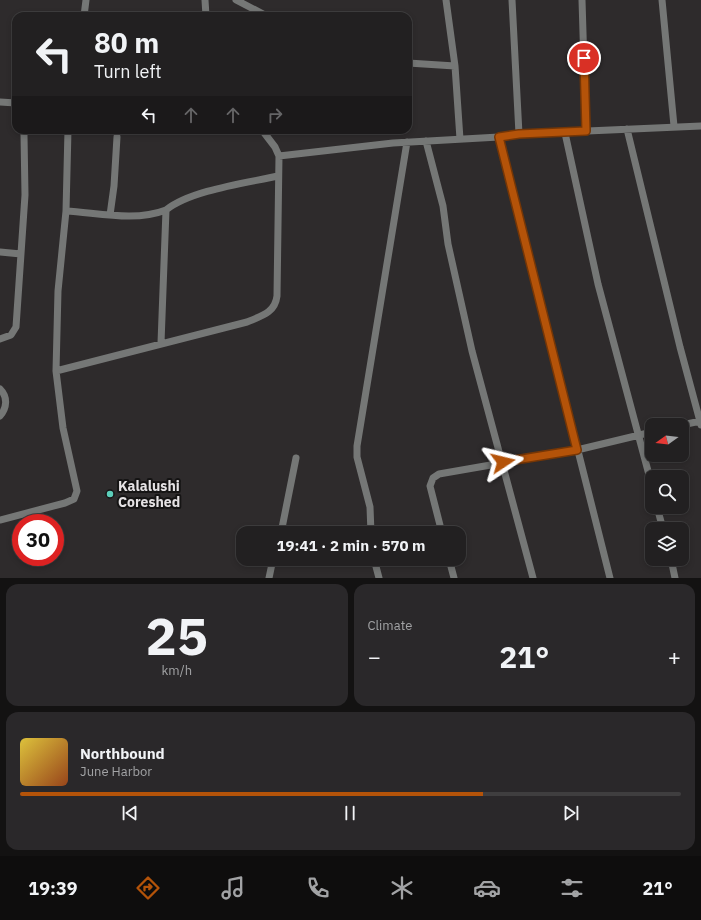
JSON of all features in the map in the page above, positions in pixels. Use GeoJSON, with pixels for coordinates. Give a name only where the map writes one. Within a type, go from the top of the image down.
{"type":"FeatureCollection","features":[{"type":"Feature","properties":{"kind":"street"},"geometry":{"type":"LineString","coordinates":[[84,12],[86,0]]}},
{"type":"Feature","properties":{"kind":"street"},"geometry":{"type":"LineString","coordinates":[[205,0],[206,12]]}},
{"type":"Feature","properties":{"kind":"street"},"geometry":{"type":"LineString","coordinates":[[236,0],[258,12]]}},
{"type":"Feature","properties":{"kind":"street"},"geometry":{"type":"LineString","coordinates":[[446,0],[455,66],[460,139]]}},
{"type":"Feature","properties":{"kind":"street"},"geometry":{"type":"LineString","coordinates":[[512,0],[519,134]]}},
{"type":"Feature","properties":{"kind":"street"},"geometry":{"type":"LineString","coordinates":[[582,0],[586,131]]}},
{"type":"Feature","properties":{"kind":"street"},"geometry":{"type":"LineString","coordinates":[[662,0],[674,126]]}},
{"type":"Feature","properties":{"kind":"street"},"geometry":{"type":"LineString","coordinates":[[412,64],[455,66]]}},
{"type":"Feature","properties":{"kind":"street"},"geometry":{"type":"LineString","coordinates":[[0,102],[12,103]]}},
{"type":"Feature","properties":{"kind":"street"},"geometry":{"type":"LineString","coordinates":[[279,156],[407,142],[499,137],[519,134],[701,126]]}},
{"type":"Feature","properties":{"kind":"street"},"geometry":{"type":"LineString","coordinates":[[627,129],[678,340],[701,422],[689,424]]}},
{"type":"Feature","properties":{"kind":"street"},"geometry":{"type":"LineString","coordinates":[[565,133],[598,284],[648,470]]}},
{"type":"Feature","properties":{"kind":"street"},"geometry":{"type":"LineString","coordinates":[[0,520],[65,503],[74,499],[77,491],[63,428],[56,371],[58,291],[66,211],[68,134]]}},
{"type":"Feature","properties":{"kind":"street"},"geometry":{"type":"LineString","coordinates":[[56,371],[247,322],[273,310],[278,296],[279,156],[275,147],[265,134]]}},
{"type":"Feature","properties":{"kind":"street"},"geometry":{"type":"LineString","coordinates":[[0,339],[11,335],[16,327],[25,195],[24,135]]}},
{"type":"Feature","properties":{"kind":"street"},"geometry":{"type":"LineString","coordinates":[[110,215],[117,137]]}},
{"type":"Feature","properties":{"kind":"street"},"geometry":{"type":"LineString","coordinates":[[499,137],[610,578]]}},
{"type":"Feature","properties":{"kind":"street"},"geometry":{"type":"LineString","coordinates":[[426,141],[443,206],[448,244],[472,351],[533,578]]}},
{"type":"Feature","properties":{"kind":"street"},"geometry":{"type":"LineString","coordinates":[[371,526],[370,507],[357,457],[357,446],[407,142]]}},
{"type":"Feature","properties":{"kind":"street"},"geometry":{"type":"LineString","coordinates":[[66,211],[110,215],[138,215],[166,210],[179,201],[197,194],[278,176]]}},
{"type":"Feature","properties":{"kind":"street"},"geometry":{"type":"LineString","coordinates":[[161,343],[166,210]]}},
{"type":"Feature","properties":{"kind":"street"},"geometry":{"type":"LineString","coordinates":[[0,252],[21,254]]}},
{"type":"Feature","properties":{"kind":"street"},"geometry":{"type":"LineString","coordinates":[[0,389],[5,397],[6,404],[5,410],[0,416]]}},
{"type":"Feature","properties":{"kind":"street"},"geometry":{"type":"LineString","coordinates":[[440,526],[430,486],[433,478],[439,474],[577,450],[645,434]]}},
{"type":"Feature","properties":{"kind":"street"},"geometry":{"type":"LineString","coordinates":[[282,526],[296,458]]}},
{"type":"Feature","properties":{"kind":"street"},"geometry":{"type":"LineString","coordinates":[[269,578],[272,566]]}},
{"type":"Feature","properties":{"kind":"street"},"geometry":{"type":"LineString","coordinates":[[376,566],[379,578]]}},
{"type":"Feature","properties":{"kind":"street"},"geometry":{"type":"LineString","coordinates":[[451,566],[454,578]]}},
{"type":"Feature","properties":{"kind":"street"},"geometry":{"type":"LineString","coordinates":[[673,566],[676,578]]}},
{"type":"Feature","properties":{"kind":"place","name":"Kalalushi Coreshed"},"geometry":{"type":"Point","coordinates":[110,494]}},
{"type":"Feature","properties":{"kind":"route"},"geometry":{"type":"LineString","coordinates":[[503,462],[577,450],[499,137],[519,134],[586,131],[584,58]]}}]}
